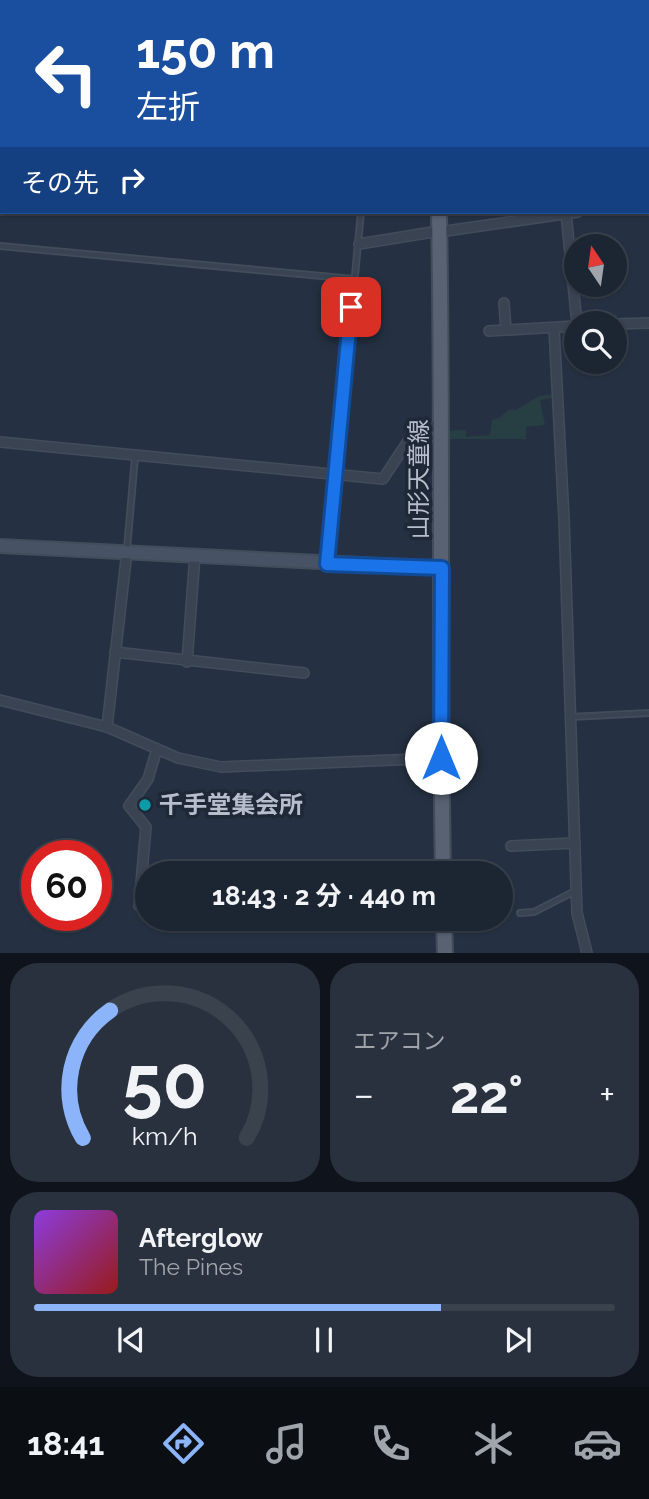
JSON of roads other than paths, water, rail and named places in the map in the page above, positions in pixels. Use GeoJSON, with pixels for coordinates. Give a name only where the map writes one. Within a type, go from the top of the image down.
{"type":"FeatureCollection","features":[{"type":"Feature","properties":{"kind":"main road","name":"山形天童線"},"geometry":{"type":"LineString","coordinates":[[439,214],[443,861]]}},
{"type":"Feature","properties":{"kind":"main road"},"geometry":{"type":"LineString","coordinates":[[444,931],[445,953]]}},
{"type":"Feature","properties":{"kind":"street"},"geometry":{"type":"LineString","coordinates":[[359,244],[559,214]]}},
{"type":"Feature","properties":{"kind":"street"},"geometry":{"type":"LineString","coordinates":[[566,214],[576,311]]}},
{"type":"Feature","properties":{"kind":"street"},"geometry":{"type":"LineString","coordinates":[[504,303],[506,330]]}},
{"type":"Feature","properties":{"kind":"street"},"geometry":{"type":"LineString","coordinates":[[627,324],[649,323]]}},
{"type":"Feature","properties":{"kind":"street"},"geometry":{"type":"LineString","coordinates":[[489,331],[564,327]]}},
{"type":"Feature","properties":{"kind":"street"},"geometry":{"type":"LineString","coordinates":[[554,328],[577,913],[587,953]]}},
{"type":"Feature","properties":{"kind":"street"},"geometry":{"type":"LineString","coordinates":[[0,442],[383,480],[410,439],[420,438],[427,429],[442,422]]}},
{"type":"Feature","properties":{"kind":"street"},"geometry":{"type":"LineString","coordinates":[[0,546],[442,568]]}},
{"type":"Feature","properties":{"kind":"street"},"geometry":{"type":"LineString","coordinates":[[107,727],[127,551]]}},
{"type":"Feature","properties":{"kind":"street"},"geometry":{"type":"LineString","coordinates":[[187,662],[195,555]]}},
{"type":"Feature","properties":{"kind":"street"},"geometry":{"type":"LineString","coordinates":[[115,652],[304,673]]}},
{"type":"Feature","properties":{"kind":"street"},"geometry":{"type":"LineString","coordinates":[[0,700],[107,727],[178,758],[221,767],[441,758]]}},
{"type":"Feature","properties":{"kind":"street"},"geometry":{"type":"LineString","coordinates":[[143,861],[146,827],[129,806],[148,779],[157,749]]}},
{"type":"Feature","properties":{"kind":"street"},"geometry":{"type":"LineString","coordinates":[[511,846],[575,843]]}},
{"type":"Feature","properties":{"kind":"lane"},"geometry":{"type":"LineString","coordinates":[[327,564],[361,214]]}},
{"type":"Feature","properties":{"kind":"lane"},"geometry":{"type":"LineString","coordinates":[[0,246],[354,279]]}},
{"type":"Feature","properties":{"kind":"lane"},"geometry":{"type":"LineString","coordinates":[[127,551],[135,456]]}},
{"type":"Feature","properties":{"kind":"lane"},"geometry":{"type":"LineString","coordinates":[[570,717],[649,713]]}},
{"type":"Feature","properties":{"kind":"lane"},"geometry":{"type":"LineString","coordinates":[[520,913],[534,912],[577,890]]}},
{"type":"Feature","properties":{"kind":"place","name":"千手堂集会所"},"geometry":{"type":"Point","coordinates":[145,805]}}]}
